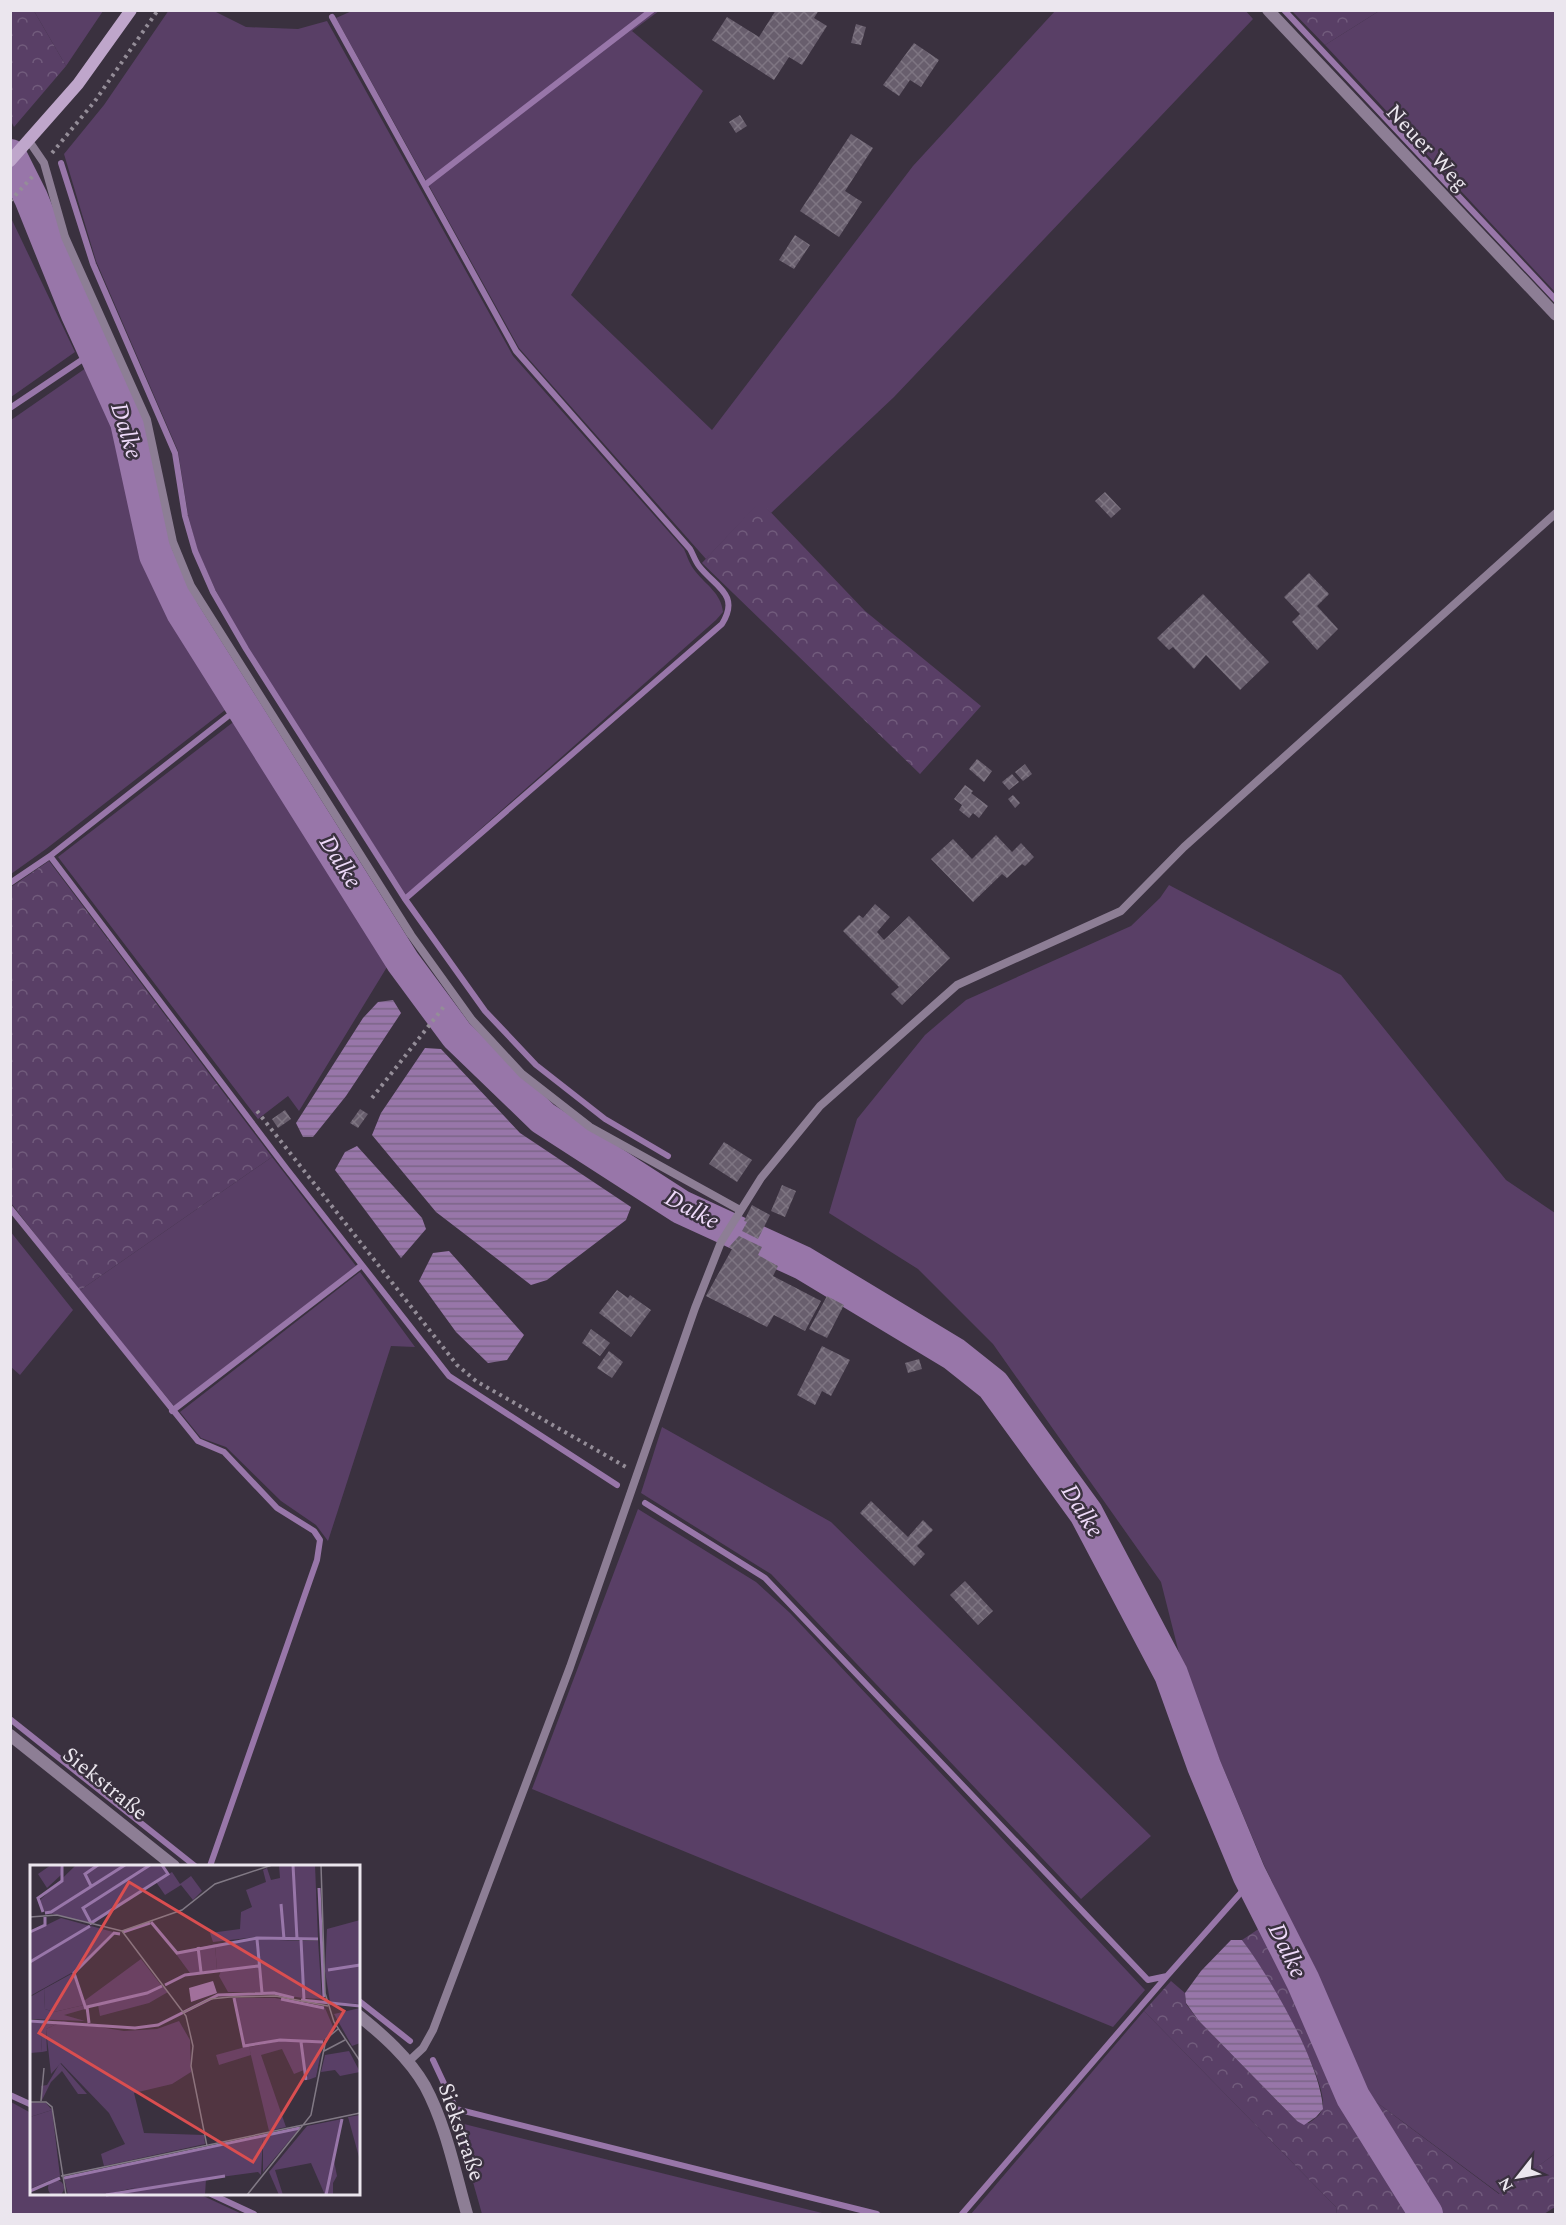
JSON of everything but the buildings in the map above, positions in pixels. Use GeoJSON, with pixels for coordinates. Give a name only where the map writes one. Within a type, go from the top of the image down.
{"type":"FeatureCollection","features":[{"type":"Feature","properties":{"kind":"main road"},"geometry":{"type":"LineString","coordinates":[[10,161],[78,84],[131,10]]}},
{"type":"Feature","properties":{"kind":"street","name":"Neuer Weg"},"geometry":{"type":"LineString","coordinates":[[1268,10],[1556,315]]}},
{"type":"Feature","properties":{"kind":"street","name":"Siekstraße"},"geometry":{"type":"LineString","coordinates":[[10,1735],[173,1865]]}},
{"type":"Feature","properties":{"kind":"street","name":"Siekstraße"},"geometry":{"type":"LineString","coordinates":[[360,2017],[408,2062],[425,2087],[444,2132],[467,2214]]}},
{"type":"Feature","properties":{"kind":"lane"},"geometry":{"type":"LineString","coordinates":[[27,144],[44,163],[65,237],[147,420],[174,542],[190,586],[411,935],[472,1020],[522,1074],[590,1127],[740,1210]]}},
{"type":"Feature","properties":{"kind":"lane"},"geometry":{"type":"LineString","coordinates":[[408,2062],[423,2048],[433,2030],[570,1667],[721,1242],[732,1221],[761,1179],[820,1106],[957,985],[1121,911],[1184,847],[1556,513]]}},
{"type":"Feature","properties":{"kind":"path"},"geometry":{"type":"LineString","coordinates":[[10,201],[95,101],[158,10]]}},
{"type":"Feature","properties":{"kind":"path"},"geometry":{"type":"LineString","coordinates":[[372,1098],[446,1003]]}},
{"type":"Feature","properties":{"kind":"path"},"geometry":{"type":"LineString","coordinates":[[257,1111],[457,1365],[476,1381],[637,1474]]}},
{"type":"Feature","properties":{"kind":"green space"},"geometry":{"type":"Polygon","coordinates":[[[11,10],[34,11],[66,66],[14,127],[10,119],[11,10]]]}},
{"type":"Feature","properties":{"kind":"green space"},"geometry":{"type":"Polygon","coordinates":[[[169,10],[214,11],[246,27],[298,29],[327,21],[513,356],[684,549],[693,569],[716,594],[722,605],[723,612],[716,620],[406,895],[247,648],[215,589],[197,549],[188,515],[178,451],[96,261],[64,154],[104,105],[169,10]]]}},
{"type":"Feature","properties":{"kind":"green space"},"geometry":{"type":"Polygon","coordinates":[[[354,10],[659,11],[632,31],[703,91],[571,295],[712,430],[913,166],[1055,11],[1245,10],[1253,19],[894,397],[771,513],[760,502],[706,559],[519,348],[336,18],[354,10]]]}},
{"type":"Feature","properties":{"kind":"green space"},"geometry":{"type":"Polygon","coordinates":[[[34,11],[103,11],[66,66],[34,11]]]}},
{"type":"Feature","properties":{"kind":"green space"},"geometry":{"type":"Polygon","coordinates":[[[1292,11],[1379,11],[1325,45],[1292,11]]]}},
{"type":"Feature","properties":{"kind":"green space"},"geometry":{"type":"Polygon","coordinates":[[[1379,11],[1555,11],[1555,292],[1325,45],[1379,11]]]}},
{"type":"Feature","properties":{"kind":"green space"},"geometry":{"type":"Polygon","coordinates":[[[11,218],[75,352],[10,397],[11,218]]]}},
{"type":"Feature","properties":{"kind":"green space"},"geometry":{"type":"Polygon","coordinates":[[[86,368],[112,421],[143,559],[172,617],[229,707],[11,874],[11,420],[86,368]]]}},
{"type":"Feature","properties":{"kind":"green space"},"geometry":{"type":"Polygon","coordinates":[[[760,501],[865,611],[981,706],[920,774],[702,563],[760,501]]]}},
{"type":"Feature","properties":{"kind":"green space"},"geometry":{"type":"Polygon","coordinates":[[[236,720],[387,967],[299,1111],[288,1096],[258,1119],[58,857],[236,720]]]}},
{"type":"Feature","properties":{"kind":"green space"},"geometry":{"type":"Polygon","coordinates":[[[49,861],[272,1157],[79,1291],[11,1203],[11,887],[49,861]]]}},
{"type":"Feature","properties":{"kind":"green space"},"geometry":{"type":"Polygon","coordinates":[[[1169,885],[1341,975],[1506,1180],[1555,1213],[1555,2154],[1500,2194],[1364,2093],[1316,1973],[1264,1865],[1185,1677],[1161,1582],[993,1344],[918,1269],[829,1213],[857,1119],[925,1035],[966,1000],[1131,926],[1160,898],[1169,885]]]}},
{"type":"Feature","properties":{"kind":"green space"},"geometry":{"type":"Polygon","coordinates":[[[272,1157],[356,1266],[174,1406],[79,1291],[272,1157]]]}},
{"type":"Feature","properties":{"kind":"green space"},"geometry":{"type":"Polygon","coordinates":[[[10,1231],[73,1310],[20,1375],[11,1367],[10,1231]]]}},
{"type":"Feature","properties":{"kind":"green space"},"geometry":{"type":"Polygon","coordinates":[[[360,1272],[415,1347],[391,1346],[328,1541],[316,1525],[281,1501],[226,1447],[201,1438],[180,1412],[360,1272]]]}},
{"type":"Feature","properties":{"kind":"green space"},"geometry":{"type":"Polygon","coordinates":[[[662,1427],[831,1522],[1151,1836],[1081,1899],[771,1574],[641,1493],[662,1427]]]}},
{"type":"Feature","properties":{"kind":"green space"},"geometry":{"type":"Polygon","coordinates":[[[638,1509],[756,1582],[790,1613],[1145,1990],[1113,2027],[532,1789],[638,1509]]]}},
{"type":"Feature","properties":{"kind":"green space"},"geometry":{"type":"Polygon","coordinates":[[[1263,1926],[1343,2102],[1413,2214],[1337,2214],[1336,2207],[1144,2011],[1171,1981],[1185,1993],[1186,2004],[1199,2021],[1297,2121],[1309,2123],[1322,2110],[1322,2097],[1317,2076],[1293,2025],[1264,1973],[1242,1940],[1263,1926]]]}},
{"type":"Feature","properties":{"kind":"green space"},"geometry":{"type":"Polygon","coordinates":[[[1144,2011],[1336,2207],[1337,2214],[971,2214],[1144,2011]]]}},
{"type":"Feature","properties":{"kind":"green space"},"geometry":{"type":"Polygon","coordinates":[[[1364,2093],[1499,2194],[1555,2154],[1555,2207],[1544,2214],[1442,2214],[1364,2093]]]}},
{"type":"Feature","properties":{"kind":"green space"},"geometry":{"type":"Polygon","coordinates":[[[11,2102],[30,2112],[30,2195],[201,2195],[242,2214],[11,2214],[11,2102]]]}},
{"type":"Feature","properties":{"kind":"green space"},"geometry":{"type":"Polygon","coordinates":[[[456,2122],[826,2214],[482,2214],[456,2122]]]}},
{"type":"Feature","properties":{"kind":"shaded area"},"geometry":{"type":"Polygon","coordinates":[[[393,1000],[401,1013],[346,1096],[313,1137],[303,1137],[296,1123],[363,1018],[378,1002],[393,1000]]]}},
{"type":"Feature","properties":{"kind":"shaded area"},"geometry":{"type":"Polygon","coordinates":[[[425,1048],[441,1049],[520,1133],[631,1207],[626,1220],[547,1280],[531,1285],[436,1212],[372,1135],[381,1113],[425,1048]]]}},
{"type":"Feature","properties":{"kind":"shaded area"},"geometry":{"type":"Polygon","coordinates":[[[357,1146],[422,1218],[426,1229],[401,1258],[335,1170],[345,1152],[357,1146]]]}},
{"type":"Feature","properties":{"kind":"shaded area"},"geometry":{"type":"Polygon","coordinates":[[[449,1251],[524,1335],[507,1360],[488,1363],[456,1332],[419,1281],[433,1253],[449,1251]]]}},
{"type":"Feature","properties":{"kind":"shaded area"},"geometry":{"type":"Polygon","coordinates":[[[1231,1940],[1242,1940],[1279,1998],[1304,2046],[1320,2090],[1323,2109],[1304,2125],[1297,2121],[1199,2021],[1186,2003],[1185,1993],[1201,1971],[1231,1940]]]}},
{"type":"Feature","properties":{"kind":"waterway"},"geometry":{"type":"LineString","coordinates":[[425,185],[652,10]]}},
{"type":"Feature","properties":{"kind":"waterway"},"geometry":{"type":"LineString","coordinates":[[1284,10],[1556,300]]}},
{"type":"Feature","properties":{"kind":"waterway"},"geometry":{"type":"LineString","coordinates":[[332,17],[516,351],[690,549],[699,566],[723,591],[729,605],[722,624],[405,899]]}},
{"type":"Feature","properties":{"kind":"waterway","name":"Dalke"},"geometry":{"type":"LineString","coordinates":[[10,156],[31,198],[77,312],[127,422],[156,555],[183,612],[403,962],[457,1035],[543,1118],[681,1207],[803,1263],[954,1354],[993,1385],[1086,1513],[1171,1674],[1204,1766],[1249,1874],[1303,1981],[1353,2097],[1426,2214]]}},
{"type":"Feature","properties":{"kind":"waterway"},"geometry":{"type":"LineString","coordinates":[[61,163],[93,264],[175,453],[185,516],[195,551],[213,592],[246,649],[405,899],[485,1011],[536,1065],[605,1119],[668,1156]]}},
{"type":"Feature","properties":{"kind":"waterway"},"geometry":{"type":"LineString","coordinates":[[10,191],[22,179]]}},
{"type":"Feature","properties":{"kind":"waterway"},"geometry":{"type":"LineString","coordinates":[[10,408],[95,351]]}},
{"type":"Feature","properties":{"kind":"waterway"},"geometry":{"type":"LineString","coordinates":[[10,883],[50,856],[241,706]]}},
{"type":"Feature","properties":{"kind":"waterway"},"geometry":{"type":"LineString","coordinates":[[50,856],[286,1168],[449,1376],[617,1485]]}},
{"type":"Feature","properties":{"kind":"waterway"},"geometry":{"type":"LineString","coordinates":[[10,1208],[198,1441],[224,1452],[277,1508],[314,1531],[320,1540],[317,1560],[210,1865]]}},
{"type":"Feature","properties":{"kind":"waterway"},"geometry":{"type":"LineString","coordinates":[[172,1411],[362,1265]]}},
{"type":"Feature","properties":{"kind":"waterway"},"geometry":{"type":"LineString","coordinates":[[645,1503],[765,1578],[1148,1980],[1167,1976],[1245,1888],[1255,1886]]}},
{"type":"Feature","properties":{"kind":"waterway"},"geometry":{"type":"LineString","coordinates":[[10,1719],[194,1865]]}},
{"type":"Feature","properties":{"kind":"waterway"},"geometry":{"type":"LineString","coordinates":[[962,2214],[1167,1976]]}},
{"type":"Feature","properties":{"kind":"waterway"},"geometry":{"type":"LineString","coordinates":[[360,2002],[410,2041]]}},
{"type":"Feature","properties":{"kind":"waterway"},"geometry":{"type":"LineString","coordinates":[[433,2060],[456,2109],[877,2214]]}},
{"type":"Feature","properties":{"kind":"waterway"},"geometry":{"type":"LineString","coordinates":[[10,2095],[30,2104]]}},
{"type":"Feature","properties":{"kind":"waterway"},"geometry":{"type":"LineString","coordinates":[[213,2195],[254,2214]]}}]}
